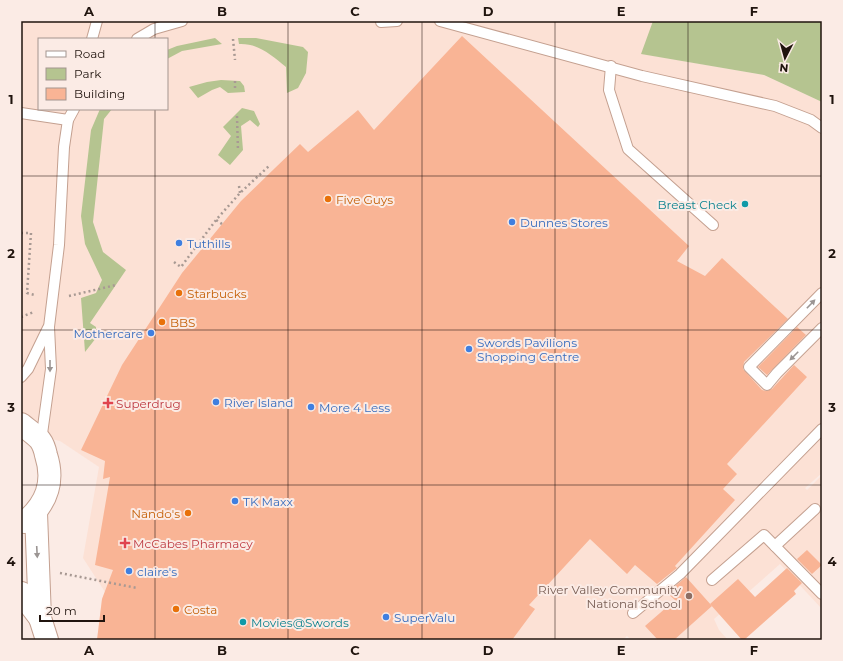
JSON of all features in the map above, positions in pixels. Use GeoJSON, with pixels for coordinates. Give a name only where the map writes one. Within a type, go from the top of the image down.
{"type":"FeatureCollection","features":[{"type":"Feature","properties":{"kind":"main road"},"geometry":{"type":"LineString","coordinates":[[21,424],[41,441],[49,465],[50,482],[45,498],[28,518],[38,569],[40,618],[47,640]]}},
{"type":"Feature","properties":{"kind":"main road"},"geometry":{"type":"LineString","coordinates":[[21,593],[40,618]]}},
{"type":"Feature","properties":{"kind":"lane"},"geometry":{"type":"LineString","coordinates":[[92,38],[97,21]]}},
{"type":"Feature","properties":{"kind":"lane"},"geometry":{"type":"LineString","coordinates":[[139,38],[154,29],[182,21]]}},
{"type":"Feature","properties":{"kind":"lane"},"geometry":{"type":"LineString","coordinates":[[381,22],[397,21]]}},
{"type":"Feature","properties":{"kind":"lane"},"geometry":{"type":"LineString","coordinates":[[440,21],[673,83],[775,106],[810,120],[822,128]]}},
{"type":"Feature","properties":{"kind":"lane"},"geometry":{"type":"LineString","coordinates":[[611,66],[609,90],[628,149],[713,225]]}},
{"type":"Feature","properties":{"kind":"lane"},"geometry":{"type":"LineString","coordinates":[[41,441],[51,369],[49,327],[59,245],[64,148],[68,120],[73,110]]}},
{"type":"Feature","properties":{"kind":"lane"},"geometry":{"type":"LineString","coordinates":[[21,113],[68,120]]}},
{"type":"Feature","properties":{"kind":"lane"},"geometry":{"type":"LineString","coordinates":[[822,293],[749,367],[767,385],[822,328]]}},
{"type":"Feature","properties":{"kind":"lane"},"geometry":{"type":"LineString","coordinates":[[21,377],[28,369],[49,327]]}},
{"type":"Feature","properties":{"kind":"lane"},"geometry":{"type":"LineString","coordinates":[[633,613],[680,574],[822,429]]}},
{"type":"Feature","properties":{"kind":"lane"},"geometry":{"type":"LineString","coordinates":[[775,546],[815,509]]}},
{"type":"Feature","properties":{"kind":"lane"},"geometry":{"type":"LineString","coordinates":[[712,580],[764,535],[822,594]]}},
{"type":"Feature","properties":{"kind":"path"},"geometry":{"type":"LineString","coordinates":[[233,39],[235,60]]}},
{"type":"Feature","properties":{"kind":"path"},"geometry":{"type":"LineString","coordinates":[[235,81],[235,91]]}},
{"type":"Feature","properties":{"kind":"path"},"geometry":{"type":"LineString","coordinates":[[237,116],[238,151]]}},
{"type":"Feature","properties":{"kind":"path"},"geometry":{"type":"LineString","coordinates":[[174,262],[181,267],[216,220],[240,193],[268,166]]}},
{"type":"Feature","properties":{"kind":"path"},"geometry":{"type":"LineString","coordinates":[[239,186],[240,193]]}},
{"type":"Feature","properties":{"kind":"path"},"geometry":{"type":"LineString","coordinates":[[216,220],[222,224]]}},
{"type":"Feature","properties":{"kind":"path"},"geometry":{"type":"LineString","coordinates":[[21,233],[31,233],[27,294],[36,295],[35,301]]}},
{"type":"Feature","properties":{"kind":"path"},"geometry":{"type":"LineString","coordinates":[[69,296],[116,284]]}},
{"type":"Feature","properties":{"kind":"path"},"geometry":{"type":"LineString","coordinates":[[21,317],[34,312]]}},
{"type":"Feature","properties":{"kind":"path"},"geometry":{"type":"LineString","coordinates":[[38,569],[137,588]]}},
{"type":"Feature","properties":{"kind":"shaded area","name":"Swords Pavilions Shopping Centre"},"geometry":{"type":"Polygon","coordinates":[[[21,21],[653,21],[643,54],[764,75],[822,102],[822,473],[805,488],[807,490],[822,475],[822,609],[780,564],[728,610],[721,613],[714,619],[719,630],[728,640],[631,640],[627,636],[623,640],[97,640],[102,599],[105,592],[83,558],[99,467],[60,441],[21,432],[21,21]]]}},
{"type":"Feature","properties":{"kind":"green space"},"geometry":{"type":"Polygon","coordinates":[[[653,21],[822,21],[822,102],[764,75],[641,54],[653,21]]]}},
{"type":"Feature","properties":{"kind":"green space"},"geometry":{"type":"Polygon","coordinates":[[[215,38],[222,44],[182,51],[168,58],[168,50],[177,46],[215,38]]]}},
{"type":"Feature","properties":{"kind":"green space"},"geometry":{"type":"Polygon","coordinates":[[[238,38],[256,38],[303,47],[308,52],[306,73],[298,88],[287,93],[286,67],[270,54],[252,45],[239,44],[238,38]]]}},
{"type":"Feature","properties":{"kind":"green space"},"geometry":{"type":"Polygon","coordinates":[[[221,80],[240,81],[244,86],[245,92],[228,93],[220,87],[198,98],[189,87],[207,82],[221,80]]]}},
{"type":"Feature","properties":{"kind":"green space"},"geometry":{"type":"Polygon","coordinates":[[[242,108],[254,111],[260,124],[258,127],[250,120],[241,126],[243,150],[230,165],[218,155],[231,136],[223,127],[242,108]]]}},
{"type":"Feature","properties":{"kind":"green space"},"geometry":{"type":"Polygon","coordinates":[[[100,110],[111,110],[104,119],[93,222],[103,252],[126,270],[90,323],[96,327],[96,338],[85,352],[81,298],[96,293],[102,280],[85,244],[81,216],[91,130],[100,110]]]}},
{"type":"Feature","properties":{"kind":"building","name":"Swords Pavilions Shopping Centre"},"geometry":{"type":"Polygon","coordinates":[[[462,36],[689,246],[677,261],[705,276],[722,258],[788,319],[744,362],[743,369],[762,390],[766,391],[772,389],[794,365],[807,377],[727,464],[737,474],[723,489],[735,500],[675,566],[677,568],[657,584],[635,565],[627,574],[590,539],[529,605],[535,609],[512,640],[97,640],[102,599],[113,570],[95,565],[110,477],[103,479],[105,461],[81,450],[122,365],[182,273],[241,201],[275,168],[300,144],[308,152],[358,110],[374,130],[462,36]]]}},
{"type":"Feature","properties":{"kind":"building"},"geometry":{"type":"Polygon","coordinates":[[[797,327],[806,335],[767,375],[758,367],[797,327]]]}},
{"type":"Feature","properties":{"kind":"building"},"geometry":{"type":"Polygon","coordinates":[[[807,550],[822,565],[812,574],[797,559],[807,550]]]}},
{"type":"Feature","properties":{"kind":"building"},"geometry":{"type":"Polygon","coordinates":[[[787,568],[802,583],[794,591],[796,594],[744,640],[742,640],[710,604],[738,579],[755,597],[787,568]]]}},
{"type":"Feature","properties":{"kind":"building"},"geometry":{"type":"Polygon","coordinates":[[[686,577],[712,606],[674,640],[658,640],[645,626],[675,600],[667,593],[686,577]]]}},
{"type":"Feature","properties":{"kind":"place","name":"Five Guys"},"geometry":{"type":"Point","coordinates":[328,199]}},
{"type":"Feature","properties":{"kind":"place","name":"Breast Check"},"geometry":{"type":"Point","coordinates":[745,204]}},
{"type":"Feature","properties":{"kind":"place","name":"Dunnes Stores"},"geometry":{"type":"Point","coordinates":[512,222]}},
{"type":"Feature","properties":{"kind":"place","name":"Tuthills"},"geometry":{"type":"Point","coordinates":[179,243]}},
{"type":"Feature","properties":{"kind":"place","name":"Starbucks"},"geometry":{"type":"Point","coordinates":[179,293]}},
{"type":"Feature","properties":{"kind":"place","name":"BBS"},"geometry":{"type":"Point","coordinates":[162,322]}},
{"type":"Feature","properties":{"kind":"place","name":"Mothercare"},"geometry":{"type":"Point","coordinates":[151,333]}},
{"type":"Feature","properties":{"kind":"place","name":"Swords Pavilions Shopping Centre"},"geometry":{"type":"Point","coordinates":[469,349]}},
{"type":"Feature","properties":{"kind":"place","name":"River Island"},"geometry":{"type":"Point","coordinates":[216,402]}},
{"type":"Feature","properties":{"kind":"place","name":"Superdrug"},"geometry":{"type":"Point","coordinates":[108,403]}},
{"type":"Feature","properties":{"kind":"place","name":"More 4 Less"},"geometry":{"type":"Point","coordinates":[311,407]}},
{"type":"Feature","properties":{"kind":"place","name":"TK Maxx"},"geometry":{"type":"Point","coordinates":[235,501]}},
{"type":"Feature","properties":{"kind":"place","name":"Nando's"},"geometry":{"type":"Point","coordinates":[188,513]}},
{"type":"Feature","properties":{"kind":"place","name":"McCabes Pharmacy"},"geometry":{"type":"Point","coordinates":[125,543]}},
{"type":"Feature","properties":{"kind":"place","name":"claire's"},"geometry":{"type":"Point","coordinates":[129,571]}},
{"type":"Feature","properties":{"kind":"place","name":"River Valley Community National School"},"geometry":{"type":"Point","coordinates":[689,596]}},
{"type":"Feature","properties":{"kind":"place","name":"Costa"},"geometry":{"type":"Point","coordinates":[176,609]}},
{"type":"Feature","properties":{"kind":"place","name":"SuperValu"},"geometry":{"type":"Point","coordinates":[386,617]}},
{"type":"Feature","properties":{"kind":"place","name":"Movies@Swords"},"geometry":{"type":"Point","coordinates":[243,622]}}]}
